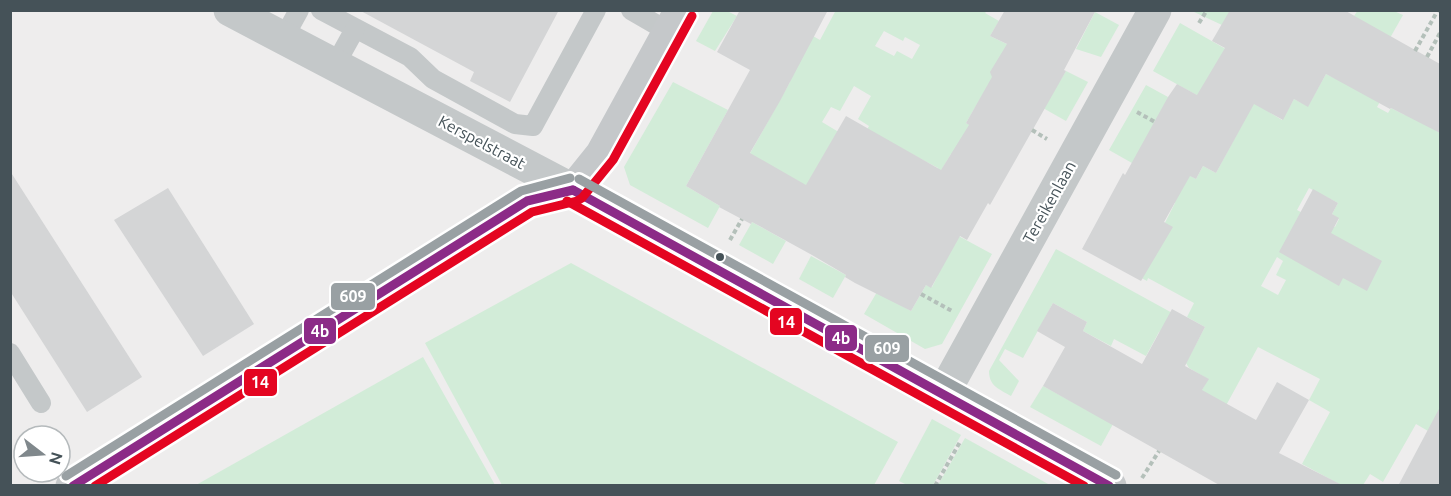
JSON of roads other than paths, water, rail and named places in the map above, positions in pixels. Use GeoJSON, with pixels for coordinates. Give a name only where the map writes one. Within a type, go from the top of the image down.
{"type":"FeatureCollection","features":[{"type":"Feature","properties":{"kind":"street","name":"Kerspelstraat"},"geometry":{"type":"LineString","coordinates":[[230,10],[573,189],[1110,486]]}},
{"type":"Feature","properties":{"kind":"street","name":"Tereikenlaan"},"geometry":{"type":"LineString","coordinates":[[943,394],[1155,10]]}},
{"type":"Feature","properties":{"kind":"street"},"geometry":{"type":"LineString","coordinates":[[72,486],[527,201],[573,189],[602,154],[675,21]]}},
{"type":"Feature","properties":{"kind":"lane"},"geometry":{"type":"LineString","coordinates":[[284,39],[299,10]]}},
{"type":"Feature","properties":{"kind":"lane"},"geometry":{"type":"LineString","coordinates":[[321,10],[410,57],[433,79],[515,124],[533,126],[596,10]]}},
{"type":"Feature","properties":{"kind":"lane"},"geometry":{"type":"LineString","coordinates":[[631,10],[675,21]]}},
{"type":"Feature","properties":{"kind":"lane"},"geometry":{"type":"LineString","coordinates":[[335,65],[355,29]]}},
{"type":"Feature","properties":{"kind":"lane"},"geometry":{"type":"LineString","coordinates":[[10,352],[41,403]]}}]}
